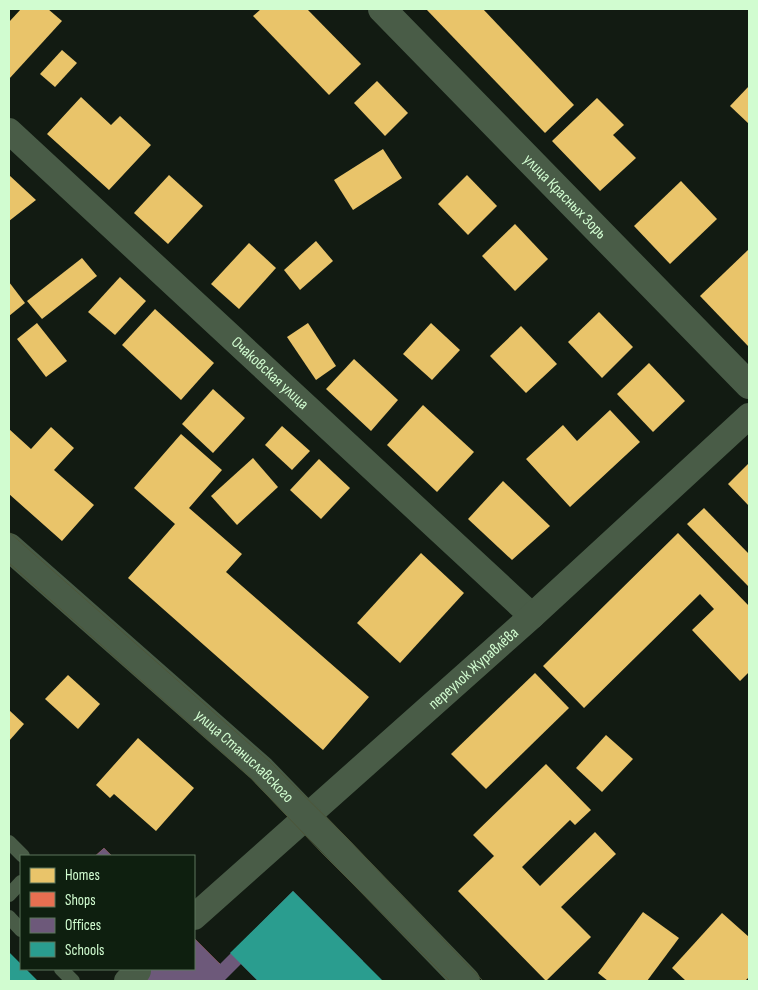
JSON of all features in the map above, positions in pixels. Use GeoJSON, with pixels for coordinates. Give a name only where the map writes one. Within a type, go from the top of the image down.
{"type":"FeatureCollection","features":[{"type":"Feature","properties":{"kind":"street","name":"улица Красных Зорь"},"geometry":{"type":"LineString","coordinates":[[382,9],[749,385]]}},
{"type":"Feature","properties":{"kind":"street","name":"Очаковская улица"},"geometry":{"type":"LineString","coordinates":[[9,131],[532,616]]}},
{"type":"Feature","properties":{"kind":"street","name":"переулок Журавлёва"},"geometry":{"type":"LineString","coordinates":[[195,916],[532,616],[749,416]]}},
{"type":"Feature","properties":{"kind":"street","name":"улица Станиславского"},"geometry":{"type":"LineString","coordinates":[[9,547],[261,770],[466,981]]}},
{"type":"Feature","properties":{"kind":"lane"},"geometry":{"type":"LineString","coordinates":[[9,842],[22,855]]}},
{"type":"Feature","properties":{"kind":"lane"},"geometry":{"type":"LineString","coordinates":[[9,895],[20,883]]}},
{"type":"Feature","properties":{"kind":"lane"},"geometry":{"type":"LineString","coordinates":[[9,917],[20,929]]}},
{"type":"Feature","properties":{"kind":"lane"},"geometry":{"type":"LineString","coordinates":[[62,970],[74,981]]}},
{"type":"Feature","properties":{"kind":"building: Homes"},"geometry":{"type":"Polygon","coordinates":[[[21,9],[48,9],[62,21],[9,79],[9,22],[21,9]]]}},
{"type":"Feature","properties":{"kind":"building: Homes"},"geometry":{"type":"Polygon","coordinates":[[[261,9],[307,9],[361,64],[329,95],[253,16],[261,9]]]}},
{"type":"Feature","properties":{"kind":"building: Homes"},"geometry":{"type":"Polygon","coordinates":[[[426,9],[483,9],[574,105],[545,133],[426,9]]]}},
{"type":"Feature","properties":{"kind":"building: Homes"},"geometry":{"type":"Polygon","coordinates":[[[62,50],[77,63],[55,87],[40,74],[62,50]]]}},
{"type":"Feature","properties":{"kind":"building: Homes"},"geometry":{"type":"Polygon","coordinates":[[[377,81],[408,113],[385,136],[354,103],[377,81]]]}},
{"type":"Feature","properties":{"kind":"building: Homes"},"geometry":{"type":"Polygon","coordinates":[[[749,86],[749,124],[730,106],[749,86]]]}},
{"type":"Feature","properties":{"kind":"building: Homes"},"geometry":{"type":"Polygon","coordinates":[[[81,97],[111,125],[120,116],[151,145],[109,190],[47,134],[81,97]]]}},
{"type":"Feature","properties":{"kind":"building: Homes"},"geometry":{"type":"Polygon","coordinates":[[[597,98],[624,125],[613,135],[636,158],[600,191],[552,141],[597,98]]]}},
{"type":"Feature","properties":{"kind":"building: Homes"},"geometry":{"type":"Polygon","coordinates":[[[383,149],[402,178],[353,210],[334,180],[383,149]]]}},
{"type":"Feature","properties":{"kind":"building: Homes"},"geometry":{"type":"Polygon","coordinates":[[[9,175],[36,200],[9,221],[9,175]]]}},
{"type":"Feature","properties":{"kind":"building: Homes"},"geometry":{"type":"Polygon","coordinates":[[[169,175],[203,206],[168,244],[134,213],[169,175]]]}},
{"type":"Feature","properties":{"kind":"building: Homes"},"geometry":{"type":"Polygon","coordinates":[[[467,175],[497,206],[468,235],[438,204],[467,175]]]}},
{"type":"Feature","properties":{"kind":"building: Homes"},"geometry":{"type":"Polygon","coordinates":[[[681,181],[717,219],[670,264],[634,226],[681,181]]]}},
{"type":"Feature","properties":{"kind":"building: Homes"},"geometry":{"type":"Polygon","coordinates":[[[515,224],[548,259],[515,291],[482,256],[515,224]]]}},
{"type":"Feature","properties":{"kind":"building: Homes"},"geometry":{"type":"Polygon","coordinates":[[[316,241],[333,261],[300,290],[284,270],[316,241]]]}},
{"type":"Feature","properties":{"kind":"building: Homes"},"geometry":{"type":"Polygon","coordinates":[[[249,243],[276,268],[239,309],[211,284],[249,243]]]}},
{"type":"Feature","properties":{"kind":"building: Homes"},"geometry":{"type":"Polygon","coordinates":[[[749,251],[748,346],[700,296],[749,251]]]}},
{"type":"Feature","properties":{"kind":"building: Homes"},"geometry":{"type":"Polygon","coordinates":[[[82,258],[97,276],[42,319],[27,301],[82,258]]]}},
{"type":"Feature","properties":{"kind":"building: Homes"},"geometry":{"type":"Polygon","coordinates":[[[120,277],[146,301],[115,335],[88,312],[120,277]]]}},
{"type":"Feature","properties":{"kind":"building: Homes"},"geometry":{"type":"Polygon","coordinates":[[[9,282],[25,303],[9,316],[9,282]]]}},
{"type":"Feature","properties":{"kind":"building: Homes"},"geometry":{"type":"Polygon","coordinates":[[[155,309],[214,363],[181,400],[122,345],[155,309]]]}},
{"type":"Feature","properties":{"kind":"building: Homes"},"geometry":{"type":"Polygon","coordinates":[[[599,312],[633,347],[602,378],[568,342],[599,312]]]}},
{"type":"Feature","properties":{"kind":"building: Homes"},"geometry":{"type":"Polygon","coordinates":[[[37,323],[67,361],[46,377],[17,339],[37,323]]]}},
{"type":"Feature","properties":{"kind":"building: Homes"},"geometry":{"type":"Polygon","coordinates":[[[308,323],[336,366],[316,380],[287,337],[308,323]]]}},
{"type":"Feature","properties":{"kind":"building: Homes"},"geometry":{"type":"Polygon","coordinates":[[[431,323],[460,350],[432,380],[403,354],[431,323]]]}},
{"type":"Feature","properties":{"kind":"building: Homes"},"geometry":{"type":"Polygon","coordinates":[[[521,326],[557,364],[526,393],[490,356],[521,326]]]}},
{"type":"Feature","properties":{"kind":"building: Homes"},"geometry":{"type":"Polygon","coordinates":[[[354,359],[398,400],[371,431],[326,389],[354,359]]]}},
{"type":"Feature","properties":{"kind":"building: Homes"},"geometry":{"type":"Polygon","coordinates":[[[649,363],[685,401],[653,432],[617,394],[649,363]]]}},
{"type":"Feature","properties":{"kind":"building: Homes"},"geometry":{"type":"Polygon","coordinates":[[[213,389],[245,418],[213,453],[182,424],[213,389]]]}},
{"type":"Feature","properties":{"kind":"building: Homes"},"geometry":{"type":"Polygon","coordinates":[[[423,405],[474,452],[437,492],[387,445],[423,405]]]}},
{"type":"Feature","properties":{"kind":"building: Homes"},"geometry":{"type":"Polygon","coordinates":[[[610,410],[640,442],[570,507],[526,459],[563,425],[577,441],[610,410]]]}},
{"type":"Feature","properties":{"kind":"building: Homes"},"geometry":{"type":"Polygon","coordinates":[[[282,426],[310,451],[292,470],[265,445],[282,426]]]}},
{"type":"Feature","properties":{"kind":"building: Homes"},"geometry":{"type":"Polygon","coordinates":[[[51,427],[74,448],[54,470],[94,505],[62,541],[9,494],[9,429],[31,449],[51,427]]]}},
{"type":"Feature","properties":{"kind":"building: Homes"},"geometry":{"type":"Polygon","coordinates":[[[181,434],[222,470],[189,508],[242,554],[226,572],[369,697],[323,750],[128,578],[175,524],[134,488],[181,434]]]}},
{"type":"Feature","properties":{"kind":"building: Homes"},"geometry":{"type":"Polygon","coordinates":[[[253,458],[278,487],[237,525],[211,496],[253,458]]]}},
{"type":"Feature","properties":{"kind":"building: Homes"},"geometry":{"type":"Polygon","coordinates":[[[319,459],[350,488],[321,519],[290,490],[319,459]]]}},
{"type":"Feature","properties":{"kind":"building: Homes"},"geometry":{"type":"Polygon","coordinates":[[[749,463],[749,506],[728,484],[749,463]]]}},
{"type":"Feature","properties":{"kind":"building: Homes"},"geometry":{"type":"Polygon","coordinates":[[[503,481],[550,526],[512,560],[468,519],[503,481]]]}},
{"type":"Feature","properties":{"kind":"building: Homes"},"geometry":{"type":"Polygon","coordinates":[[[704,508],[749,554],[749,587],[687,524],[704,508]]]}},
{"type":"Feature","properties":{"kind":"building: Homes"},"geometry":{"type":"Polygon","coordinates":[[[678,533],[749,606],[749,672],[740,681],[692,630],[714,609],[700,594],[584,708],[543,666],[678,533]]]}},
{"type":"Feature","properties":{"kind":"building: Homes"},"geometry":{"type":"Polygon","coordinates":[[[421,553],[464,593],[400,663],[357,623],[421,553]]]}},
{"type":"Feature","properties":{"kind":"building: Homes"},"geometry":{"type":"Polygon","coordinates":[[[535,673],[569,708],[486,789],[451,754],[535,673]]]}},
{"type":"Feature","properties":{"kind":"building: Homes"},"geometry":{"type":"Polygon","coordinates":[[[68,675],[100,704],[78,729],[45,699],[68,675]]]}},
{"type":"Feature","properties":{"kind":"building: Homes"},"geometry":{"type":"Polygon","coordinates":[[[9,710],[24,724],[9,741],[9,710]]]}},
{"type":"Feature","properties":{"kind":"building: Homes"},"geometry":{"type":"Polygon","coordinates":[[[606,735],[633,759],[602,792],[576,768],[606,735]]]}},
{"type":"Feature","properties":{"kind":"building: Homes"},"geometry":{"type":"Polygon","coordinates":[[[138,738],[194,788],[156,831],[114,794],[110,798],[96,785],[138,738]]]}},
{"type":"Feature","properties":{"kind":"building: Homes"},"geometry":{"type":"Polygon","coordinates":[[[546,764],[591,810],[575,825],[570,820],[522,867],[540,886],[595,832],[616,854],[561,907],[591,937],[546,981],[458,891],[494,856],[473,835],[546,764]]]}},
{"type":"Feature","properties":{"kind":"building: Homes"},"geometry":{"type":"Polygon","coordinates":[[[643,912],[679,938],[647,981],[608,981],[598,973],[643,912]]]}},
{"type":"Feature","properties":{"kind":"building: Homes"},"geometry":{"type":"Polygon","coordinates":[[[722,913],[749,937],[749,977],[745,981],[686,981],[672,968],[722,913]]]}},
{"type":"Feature","properties":{"kind":"building: Homes"},"geometry":{"type":"Polygon","coordinates":[[[217,962],[220,964],[202,981],[198,981],[217,962]]]}},
{"type":"Feature","properties":{"kind":"building: Shops"},"geometry":{"type":"Polygon","coordinates":[[[104,848],[111,855],[96,855],[104,848]]]}},
{"type":"Feature","properties":{"kind":"building: Shops"},"geometry":{"type":"Polygon","coordinates":[[[195,939],[220,964],[202,981],[149,981],[138,970],[195,970],[195,939]]]}},
{"type":"Feature","properties":{"kind":"building: Offices"},"geometry":{"type":"Polygon","coordinates":[[[104,848],[111,855],[96,855],[104,848]]]}},
{"type":"Feature","properties":{"kind":"building: Offices"},"geometry":{"type":"Polygon","coordinates":[[[293,891],[363,961],[343,981],[258,981],[241,964],[224,981],[149,981],[138,970],[195,970],[195,939],[220,964],[293,891]]]}},
{"type":"Feature","properties":{"kind":"building: Schools"},"geometry":{"type":"Polygon","coordinates":[[[293,891],[383,981],[258,981],[230,953],[293,891]]]}},
{"type":"Feature","properties":{"kind":"building: Schools"},"geometry":{"type":"Polygon","coordinates":[[[9,952],[20,963],[20,970],[27,970],[38,981],[9,981],[9,952]]]}},
{"type":"Feature","properties":{"kind":"tram line"},"geometry":{"type":"LineString","coordinates":[[9,532],[269,761],[345,836],[483,981]]}},
{"type":"Feature","properties":{"kind":"tram line"},"geometry":{"type":"LineString","coordinates":[[9,563],[251,778],[322,853],[450,981]]}}]}
